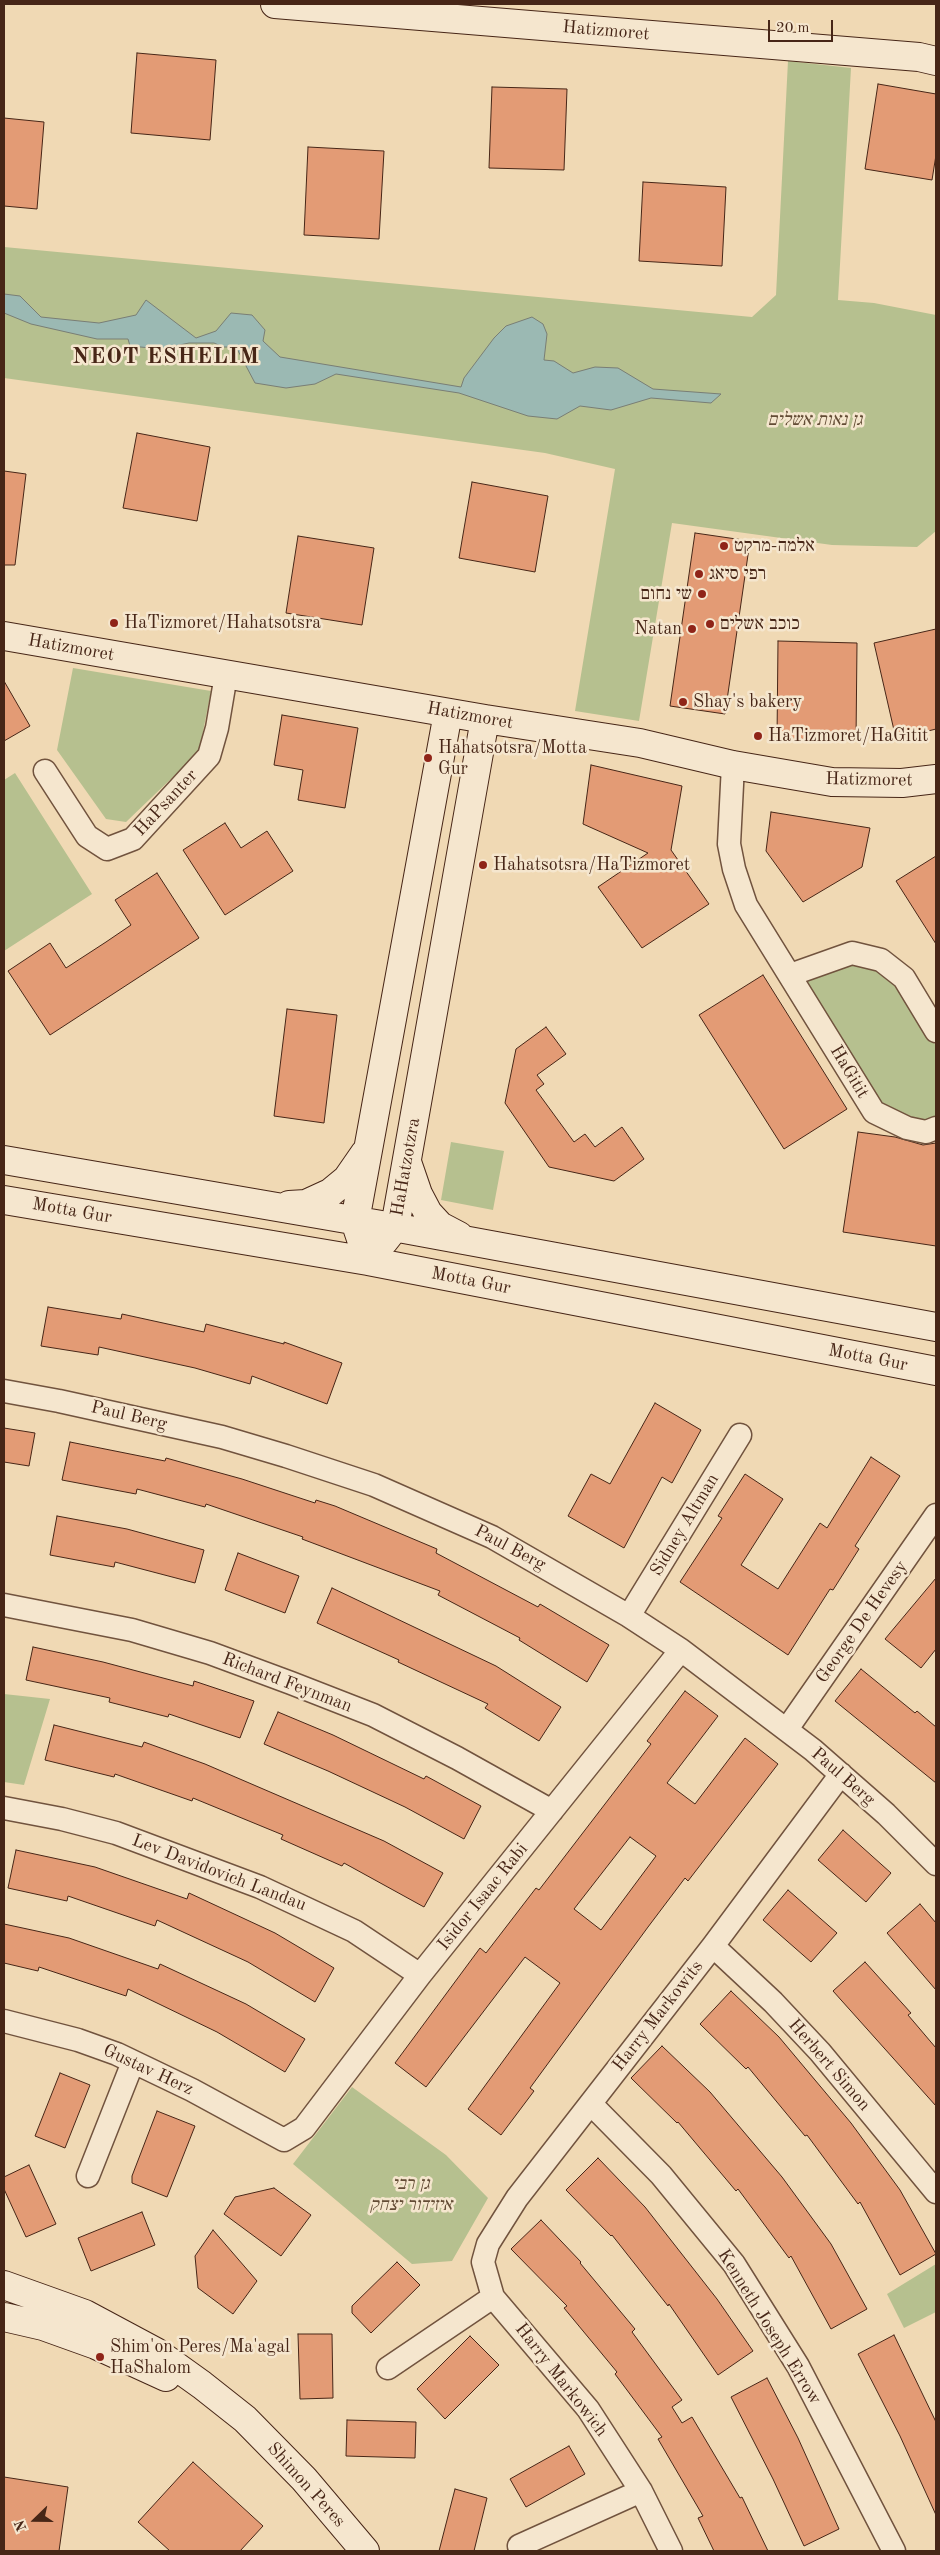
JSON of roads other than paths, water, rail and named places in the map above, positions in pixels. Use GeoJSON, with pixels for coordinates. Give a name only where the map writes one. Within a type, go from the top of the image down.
{"type":"FeatureCollection","features":[{"type":"Feature","properties":{"kind":"street","name":"Hatizmoret"},"geometry":{"type":"LineString","coordinates":[[275,4],[477,12],[919,57],[936,61]]}},
{"type":"Feature","properties":{"kind":"street","name":"Hatizmoret"},"geometry":{"type":"LineString","coordinates":[[4,636],[484,720],[640,743],[733,765],[832,782],[902,783],[936,779]]}},
{"type":"Feature","properties":{"kind":"street","name":"HaPsanter"},"geometry":{"type":"LineString","coordinates":[[45,771],[87,836],[107,849],[133,839],[209,756],[217,728],[226,675]]}},
{"type":"Feature","properties":{"kind":"street"},"geometry":{"type":"LineString","coordinates":[[368,1262],[355,1221],[448,713]]}},
{"type":"Feature","properties":{"kind":"street","name":"HaHatzotzra"},"geometry":{"type":"LineString","coordinates":[[368,1262],[395,1227],[484,720]]}},
{"type":"Feature","properties":{"kind":"street","name":"HaGitit"},"geometry":{"type":"LineString","coordinates":[[733,765],[729,844],[734,869],[746,905],[874,1112],[907,1128],[926,1132],[936,1128]]}},
{"type":"Feature","properties":{"kind":"street"},"geometry":{"type":"LineString","coordinates":[[790,975],[852,953],[881,960],[904,978],[936,1031]]}},
{"type":"Feature","properties":{"kind":"street"},"geometry":{"type":"LineString","coordinates":[[272,1206],[306,1204],[330,1193],[347,1179],[368,1148]]}},
{"type":"Feature","properties":{"kind":"street"},"geometry":{"type":"LineString","coordinates":[[4,1160],[395,1227],[936,1326]]}},
{"type":"Feature","properties":{"kind":"street"},"geometry":{"type":"LineString","coordinates":[[407,1160],[418,1194],[428,1213],[440,1226],[469,1242]]}},
{"type":"Feature","properties":{"kind":"street","name":"Motta Gur"},"geometry":{"type":"LineString","coordinates":[[4,1200],[368,1262],[936,1371]]}},
{"type":"Feature","properties":{"kind":"street","name":"Paul Berg"},"geometry":{"type":"LineString","coordinates":[[4,1391],[59,1400],[222,1437],[374,1485],[492,1537],[629,1616],[681,1650],[788,1729],[932,1850]]}},
{"type":"Feature","properties":{"kind":"street","name":"Sidney Altman"},"geometry":{"type":"LineString","coordinates":[[629,1616],[740,1435]]}},
{"type":"Feature","properties":{"kind":"street","name":"George De Hevesy"},"geometry":{"type":"LineString","coordinates":[[788,1729],[936,1515]]}},
{"type":"Feature","properties":{"kind":"street","name":"Richard Feynman"},"geometry":{"type":"LineString","coordinates":[[4,1605],[132,1630],[210,1653],[291,1683],[373,1716],[457,1758],[552,1811]]}},
{"type":"Feature","properties":{"kind":"street","name":"Isidor Isaac Rabi"},"geometry":{"type":"LineString","coordinates":[[284,2140],[304,2128],[420,1975],[681,1650]]}},
{"type":"Feature","properties":{"kind":"street","name":"Harry Markowits"},"geometry":{"type":"LineString","coordinates":[[591,2104],[713,1946],[841,1774]]}},
{"type":"Feature","properties":{"kind":"street","name":"Lev Davidovich Landau"},"geometry":{"type":"LineString","coordinates":[[4,1808],[116,1833],[260,1887],[354,1931],[420,1975]]}},
{"type":"Feature","properties":{"kind":"street","name":"Herbert Simon"},"geometry":{"type":"LineString","coordinates":[[713,1946],[773,2002],[820,2052],[936,2192]]}},
{"type":"Feature","properties":{"kind":"street","name":"Gustav Herz"},"geometry":{"type":"LineString","coordinates":[[4,2021],[78,2040],[133,2062],[192,2090],[284,2140]]}},
{"type":"Feature","properties":{"kind":"street"},"geometry":{"type":"LineString","coordinates":[[88,2176],[133,2062]]}},
{"type":"Feature","properties":{"kind":"street","name":"Harry Markowich"},"geometry":{"type":"LineString","coordinates":[[591,2104],[517,2198],[488,2244],[483,2262],[493,2297],[588,2409],[641,2491],[671,2551]]}},
{"type":"Feature","properties":{"kind":"street","name":"Kenneth Joseph Errow"},"geometry":{"type":"LineString","coordinates":[[591,2104],[661,2175],[734,2264],[798,2366],[894,2551]]}},
{"type":"Feature","properties":{"kind":"street","name":"Shimon Peres"},"geometry":{"type":"LineString","coordinates":[[4,2285],[85,2314],[156,2352],[194,2379],[244,2420],[304,2478],[365,2551]]}},
{"type":"Feature","properties":{"kind":"street"},"geometry":{"type":"LineString","coordinates":[[388,2368],[493,2297]]}},
{"type":"Feature","properties":{"kind":"street","name":"Shimon Peres"},"geometry":{"type":"LineString","coordinates":[[4,2317],[43,2326],[96,2345],[167,2377],[244,2420]]}},
{"type":"Feature","properties":{"kind":"street"},"geometry":{"type":"LineString","coordinates":[[519,2546],[641,2491]]}},
{"type":"Feature","properties":{"kind":"water"},"geometry":{"type":"Polygon","coordinates":[[[4,294],[20,296],[41,317],[99,323],[136,315],[146,300],[196,338],[216,331],[231,313],[252,315],[265,330],[263,341],[280,357],[461,387],[464,378],[494,338],[506,326],[532,317],[543,324],[547,334],[544,360],[554,361],[573,373],[595,367],[618,368],[653,389],[721,394],[711,403],[651,398],[611,410],[580,406],[557,419],[528,416],[459,393],[336,374],[315,384],[286,388],[255,383],[236,347],[223,347],[214,343],[189,343],[161,349],[130,346],[128,339],[97,339],[31,324],[4,313],[4,294]]]}},
{"type":"Feature","properties":{"kind":"place","name":"אלמה-מרקט"},"geometry":{"type":"Point","coordinates":[724,546]}},
{"type":"Feature","properties":{"kind":"place","name":"רפי סיאג"},"geometry":{"type":"Point","coordinates":[699,574]}},
{"type":"Feature","properties":{"kind":"place","name":"שי נחום"},"geometry":{"type":"Point","coordinates":[702,594]}},
{"type":"Feature","properties":{"kind":"place","name":"HaTizmoret/Hahatsotsra"},"geometry":{"type":"Point","coordinates":[114,623]}},
{"type":"Feature","properties":{"kind":"place","name":"כוכב אשלים"},"geometry":{"type":"Point","coordinates":[710,624]}},
{"type":"Feature","properties":{"kind":"place","name":"Natan"},"geometry":{"type":"Point","coordinates":[692,629]}},
{"type":"Feature","properties":{"kind":"place","name":"Shay's bakery"},"geometry":{"type":"Point","coordinates":[683,702]}},
{"type":"Feature","properties":{"kind":"place","name":"HaTizmoret/HaGitit"},"geometry":{"type":"Point","coordinates":[758,736]}},
{"type":"Feature","properties":{"kind":"place","name":"Hahatsotsra/Motta Gur"},"geometry":{"type":"Point","coordinates":[428,758]}},
{"type":"Feature","properties":{"kind":"place","name":"Hahatsotsra/HaTizmoret"},"geometry":{"type":"Point","coordinates":[483,865]}},
{"type":"Feature","properties":{"kind":"place","name":"Shim'on Peres/Ma'agal HaShalom"},"geometry":{"type":"Point","coordinates":[100,2357]}},
{"type":"Feature","properties":{"kind":"district","name":"NEOT ESHELIM"},"geometry":{"type":"Point","coordinates":[166,357]}},
{"type":"Feature","properties":{"kind":"park label","name":"גן נאות אשלים"},"geometry":{"type":"Point","coordinates":[815,420]}},
{"type":"Feature","properties":{"kind":"park label","name":"גן רבי איזידור יצחק"},"geometry":{"type":"Point","coordinates":[411,2194]}}]}
